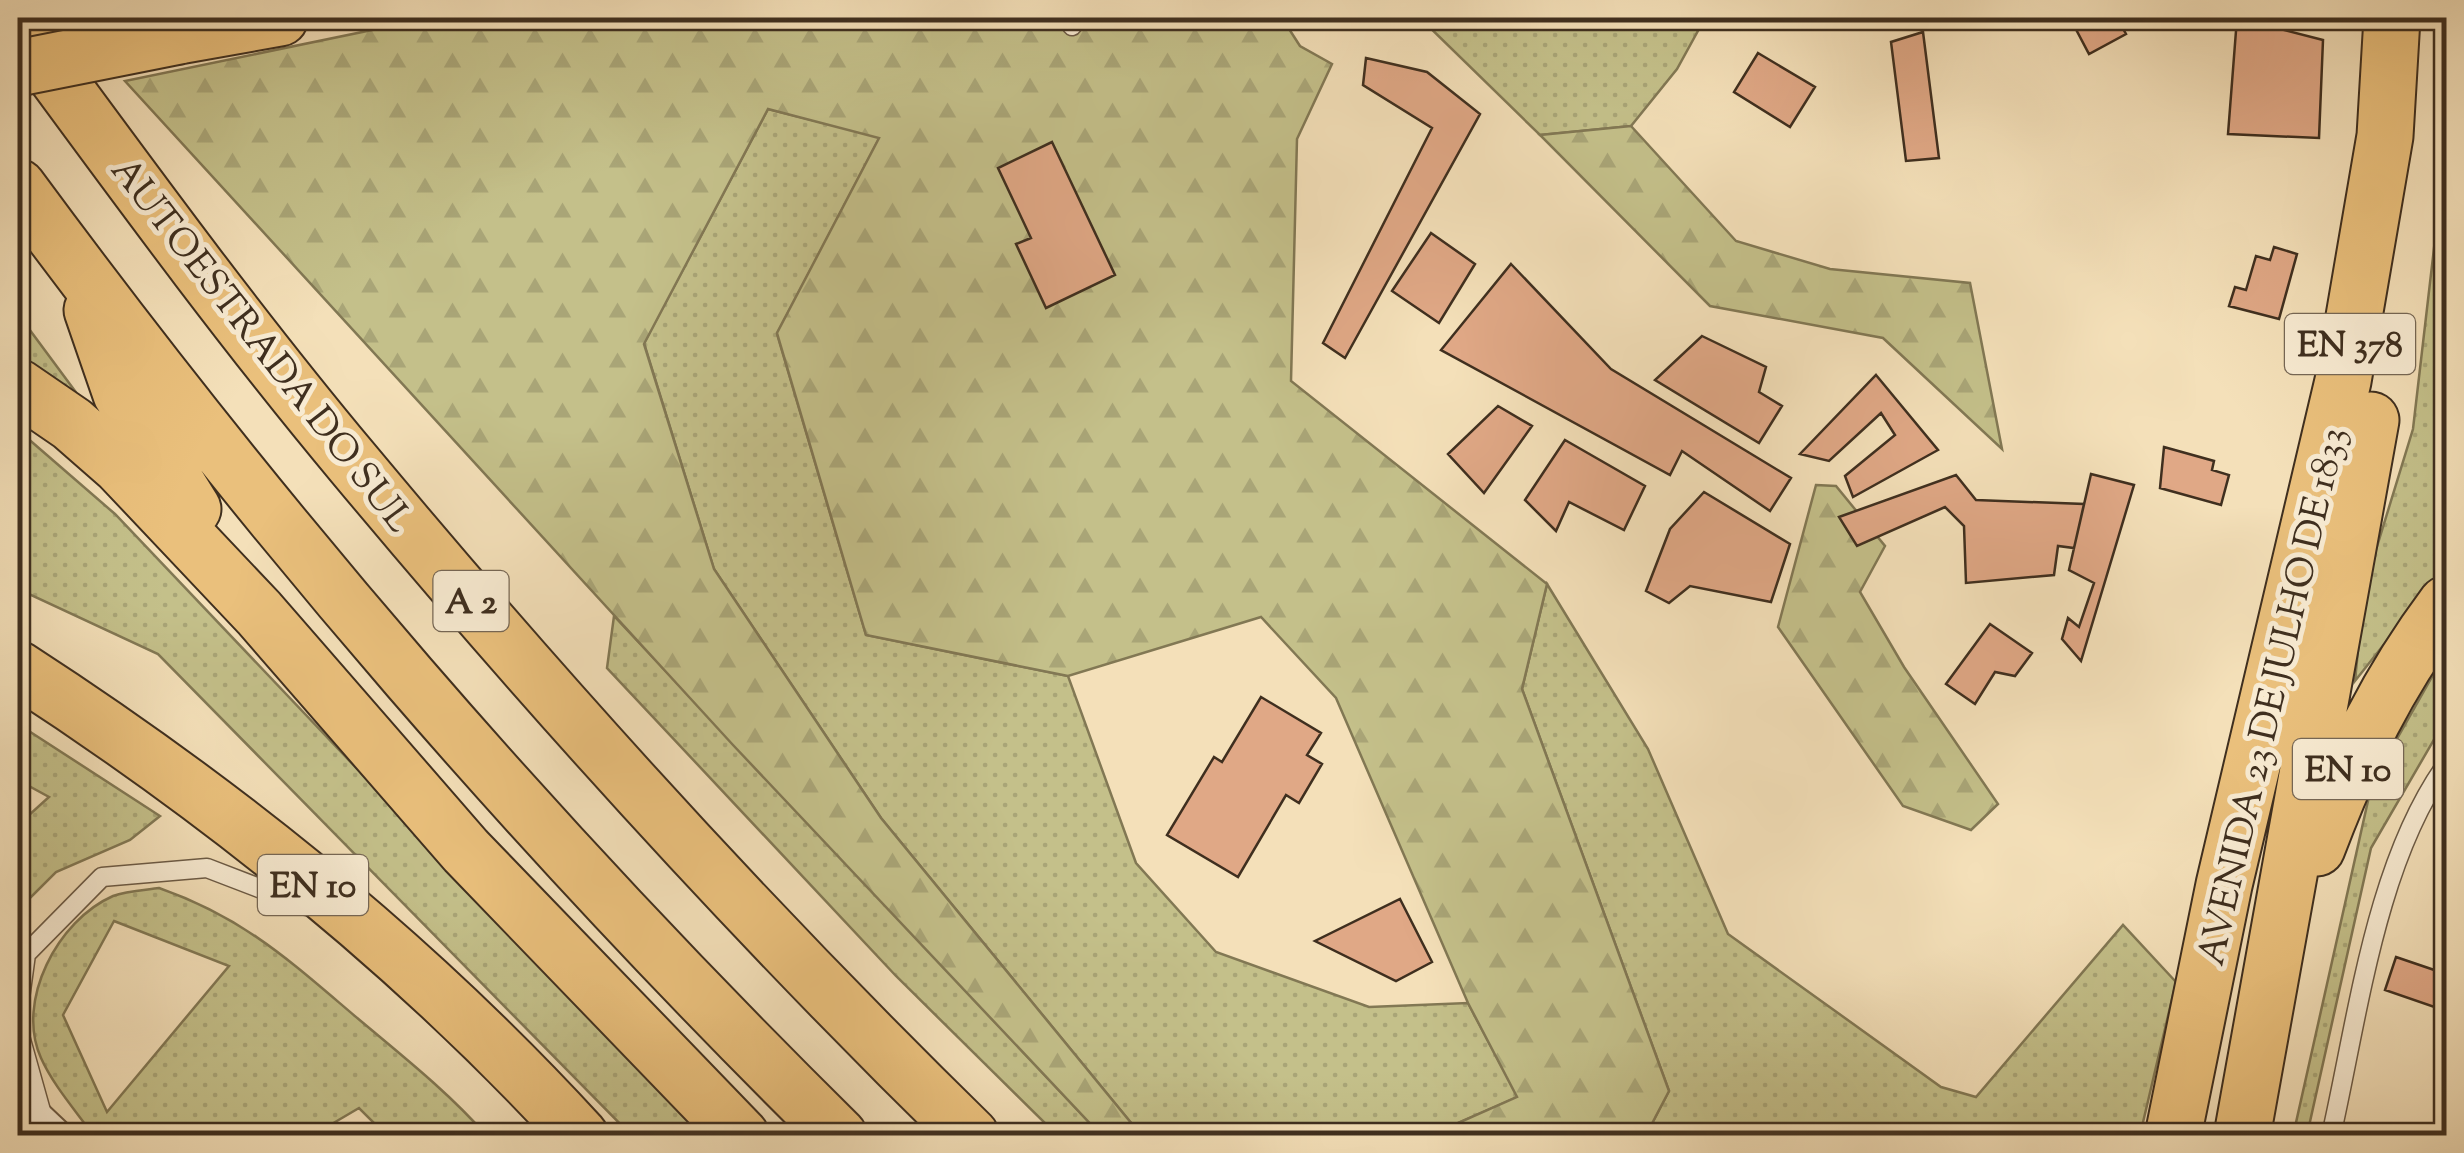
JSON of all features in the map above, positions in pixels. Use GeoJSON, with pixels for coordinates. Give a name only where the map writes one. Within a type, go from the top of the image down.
{"type":"FeatureCollection","features":[{"type":"Feature","properties":{"kind":"main road"},"geometry":{"type":"LineString","coordinates":[[18,68],[280,18]]}},
{"type":"Feature","properties":{"kind":"main road","name":"AVENIDA 23 DE JULHO DE 1833"},"geometry":{"type":"LineString","coordinates":[[2173,1136],[2224,885],[2343,380],[2386,136],[2392,18]]}},
{"type":"Feature","properties":{"kind":"main road","name":"AVENIDA 23 DE JULHO DE 1833"},"geometry":{"type":"LineString","coordinates":[[2242,1136],[2398,255],[2411,101],[2408,18]]}},
{"type":"Feature","properties":{"kind":"main road","name":"AUTOESTRADA DO SUL"},"geometry":{"type":"LineString","coordinates":[[18,26],[260,348],[448,574],[739,900],[971,1136]]}},
{"type":"Feature","properties":{"kind":"main road","name":"A 2"},"geometry":{"type":"LineString","coordinates":[[18,187],[273,518],[452,732],[657,952],[839,1136]]}},
{"type":"Feature","properties":{"kind":"main road"},"geometry":{"type":"LineString","coordinates":[[78,268],[121,394],[259,613]]}},
{"type":"Feature","properties":{"kind":"main road"},"geometry":{"type":"LineString","coordinates":[[18,388],[72,424],[120,466],[259,613],[466,852],[741,1136]]}},
{"type":"Feature","properties":{"kind":"main road","name":"EN 10"},"geometry":{"type":"LineString","coordinates":[[2278,949],[2353,756],[2382,696],[2446,604]]}},
{"type":"Feature","properties":{"kind":"main road","name":"EN 10"},"geometry":{"type":"LineString","coordinates":[[18,669],[176,776],[365,928],[521,1072],[580,1136]]}},
{"type":"Feature","properties":{"kind":"street"},"geometry":{"type":"LineString","coordinates":[[18,1102],[50,1132]]}},
{"type":"Feature","properties":{"kind":"lane"},"geometry":{"type":"LineString","coordinates":[[2331,1136],[2385,900],[2421,800],[2446,765]]}},
{"type":"Feature","properties":{"kind":"lane"},"geometry":{"type":"LineString","coordinates":[[18,1013],[26,954],[102,877],[207,868],[365,928]]}},
{"type":"Feature","properties":{"kind":"lane"},"geometry":{"type":"LineString","coordinates":[[18,1029],[50,1132]]}},
{"type":"Feature","properties":{"kind":"green space"},"geometry":{"type":"Polygon","coordinates":[[[430,18],[1282,18],[1300,46],[1332,64],[1297,139],[1291,381],[1547,584],[1522,689],[1669,1091],[1646,1135],[1431,1135],[1517,1097],[1468,1003],[1336,698],[1261,617],[1068,676],[866,635],[777,333],[879,138],[768,109],[644,344],[714,569],[881,818],[1141,1135],[1101,1135],[733,745],[125,81],[430,18]]]}},
{"type":"Feature","properties":{"kind":"green space"},"geometry":{"type":"Polygon","coordinates":[[[1420,18],[1705,18],[1677,69],[1631,126],[1540,135],[1420,18]]]}},
{"type":"Feature","properties":{"kind":"green space"},"geometry":{"type":"Polygon","coordinates":[[[768,109],[880,137],[777,334],[866,635],[1068,676],[1136,863],[1216,952],[1369,1007],[1468,1003],[1518,1097],[1431,1135],[1141,1135],[881,818],[714,569],[644,343],[768,109]]]}},
{"type":"Feature","properties":{"kind":"green space"},"geometry":{"type":"Polygon","coordinates":[[[1631,126],[1736,241],[1830,269],[1970,283],[2002,449],[1883,338],[1710,306],[1540,135],[1631,126]]]}},
{"type":"Feature","properties":{"kind":"green space"},"geometry":{"type":"Polygon","coordinates":[[[2446,145],[2446,566],[2355,681],[2364,589],[2413,429],[2446,145]]]}},
{"type":"Feature","properties":{"kind":"green space"},"geometry":{"type":"Polygon","coordinates":[[[18,314],[75,391],[65,392],[18,366],[18,314]]]}},
{"type":"Feature","properties":{"kind":"green space"},"geometry":{"type":"Polygon","coordinates":[[[18,430],[115,514],[705,1135],[631,1135],[158,654],[18,589],[18,430]]]}},
{"type":"Feature","properties":{"kind":"green space"},"geometry":{"type":"Polygon","coordinates":[[[1816,485],[1836,486],[1885,546],[1860,592],[1904,667],[1998,804],[1971,830],[1903,806],[1778,627],[1816,485]]]}},
{"type":"Feature","properties":{"kind":"green space"},"geometry":{"type":"Polygon","coordinates":[[[1547,584],[1648,749],[1728,934],[1941,1087],[1976,1097],[2123,925],[2176,982],[2140,1135],[1646,1135],[1669,1091],[1522,689],[1547,584]]]}},
{"type":"Feature","properties":{"kind":"green space"},"geometry":{"type":"Polygon","coordinates":[[[614,616],[1101,1135],[1057,1135],[896,976],[607,668],[614,616]]]}},
{"type":"Feature","properties":{"kind":"green space"},"geometry":{"type":"Polygon","coordinates":[[[2446,652],[2446,719],[2371,848],[2307,1135],[2293,1136],[2372,783],[2446,652]]]}},
{"type":"Feature","properties":{"kind":"green space"},"geometry":{"type":"Polygon","coordinates":[[[18,724],[160,816],[130,840],[56,872],[18,910],[18,825],[49,797],[18,780],[18,724]]]}},
{"type":"Feature","properties":{"kind":"green space"},"geometry":{"type":"Polygon","coordinates":[[[159,888],[218,914],[267,945],[426,1076],[486,1135],[386,1135],[359,1108],[313,1135],[93,1135],[41,1058],[34,1036],[38,988],[59,943],[93,908],[118,894],[159,888]],[[114,921],[63,1015],[107,1112],[229,966],[114,921]]]}},
{"type":"Feature","properties":{"kind":"building"},"geometry":{"type":"Polygon","coordinates":[[[2070,18],[2117,18],[2126,34],[2089,54],[2070,18]]]}},
{"type":"Feature","properties":{"kind":"building"},"geometry":{"type":"Polygon","coordinates":[[[2237,18],[2323,40],[2319,138],[2228,134],[2237,18]]]}},
{"type":"Feature","properties":{"kind":"building"},"geometry":{"type":"Polygon","coordinates":[[[1923,32],[1939,158],[1906,161],[1891,42],[1923,32]]]}},
{"type":"Feature","properties":{"kind":"building"},"geometry":{"type":"Polygon","coordinates":[[[1758,53],[1815,87],[1790,127],[1734,92],[1758,53]]]}},
{"type":"Feature","properties":{"kind":"building"},"geometry":{"type":"Polygon","coordinates":[[[1366,58],[1427,72],[1480,114],[1345,358],[1323,343],[1432,128],[1363,85],[1366,58]]]}},
{"type":"Feature","properties":{"kind":"building"},"geometry":{"type":"Polygon","coordinates":[[[1052,142],[1115,275],[1046,308],[1016,244],[1031,238],[998,168],[1052,142]]]}},
{"type":"Feature","properties":{"kind":"building"},"geometry":{"type":"Polygon","coordinates":[[[1431,233],[1475,264],[1439,323],[1392,291],[1431,233]]]}},
{"type":"Feature","properties":{"kind":"building"},"geometry":{"type":"Polygon","coordinates":[[[2274,247],[2297,254],[2279,319],[2229,306],[2235,287],[2246,290],[2256,256],[2270,260],[2274,247]]]}},
{"type":"Feature","properties":{"kind":"building"},"geometry":{"type":"Polygon","coordinates":[[[1511,264],[1611,369],[1791,478],[1770,511],[1682,451],[1670,475],[1441,350],[1511,264]]]}},
{"type":"Feature","properties":{"kind":"building"},"geometry":{"type":"Polygon","coordinates":[[[1702,336],[1766,367],[1759,392],[1782,406],[1759,443],[1655,380],[1702,336]]]}},
{"type":"Feature","properties":{"kind":"building"},"geometry":{"type":"Polygon","coordinates":[[[1876,375],[1938,450],[1853,497],[1845,476],[1895,435],[1881,413],[1829,461],[1800,454],[1876,375]]]}},
{"type":"Feature","properties":{"kind":"building"},"geometry":{"type":"Polygon","coordinates":[[[1498,406],[1532,426],[1484,493],[1448,454],[1498,406]]]}},
{"type":"Feature","properties":{"kind":"building"},"geometry":{"type":"Polygon","coordinates":[[[1565,440],[1645,486],[1624,530],[1569,502],[1556,531],[1525,500],[1565,440]]]}},
{"type":"Feature","properties":{"kind":"building"},"geometry":{"type":"Polygon","coordinates":[[[2164,447],[2214,461],[2212,470],[2229,475],[2221,505],[2160,488],[2164,447]]]}},
{"type":"Feature","properties":{"kind":"building"},"geometry":{"type":"Polygon","coordinates":[[[2091,474],[2134,485],[2081,661],[2062,639],[2068,618],[2079,627],[2094,583],[2069,570],[2091,474]]]}},
{"type":"Feature","properties":{"kind":"building"},"geometry":{"type":"Polygon","coordinates":[[[1956,475],[1976,500],[2084,504],[2074,548],[2058,546],[2054,575],[1966,583],[1964,526],[1945,507],[1857,546],[1839,517],[1956,475]]]}},
{"type":"Feature","properties":{"kind":"building"},"geometry":{"type":"Polygon","coordinates":[[[1704,492],[1790,544],[1771,602],[1690,586],[1669,603],[1646,591],[1670,529],[1704,492]]]}},
{"type":"Feature","properties":{"kind":"building"},"geometry":{"type":"Polygon","coordinates":[[[1990,624],[2032,653],[2015,676],[1995,672],[1975,704],[1946,684],[1990,624]]]}},
{"type":"Feature","properties":{"kind":"building"},"geometry":{"type":"Polygon","coordinates":[[[1261,697],[1321,733],[1307,755],[1322,764],[1299,803],[1286,795],[1238,877],[1167,835],[1214,757],[1222,762],[1261,697]]]}},
{"type":"Feature","properties":{"kind":"building"},"geometry":{"type":"Polygon","coordinates":[[[1400,899],[1432,962],[1396,981],[1315,941],[1400,899]]]}},
{"type":"Feature","properties":{"kind":"building"},"geometry":{"type":"Polygon","coordinates":[[[2396,957],[2446,974],[2446,1011],[2385,990],[2396,957]]]}}]}
